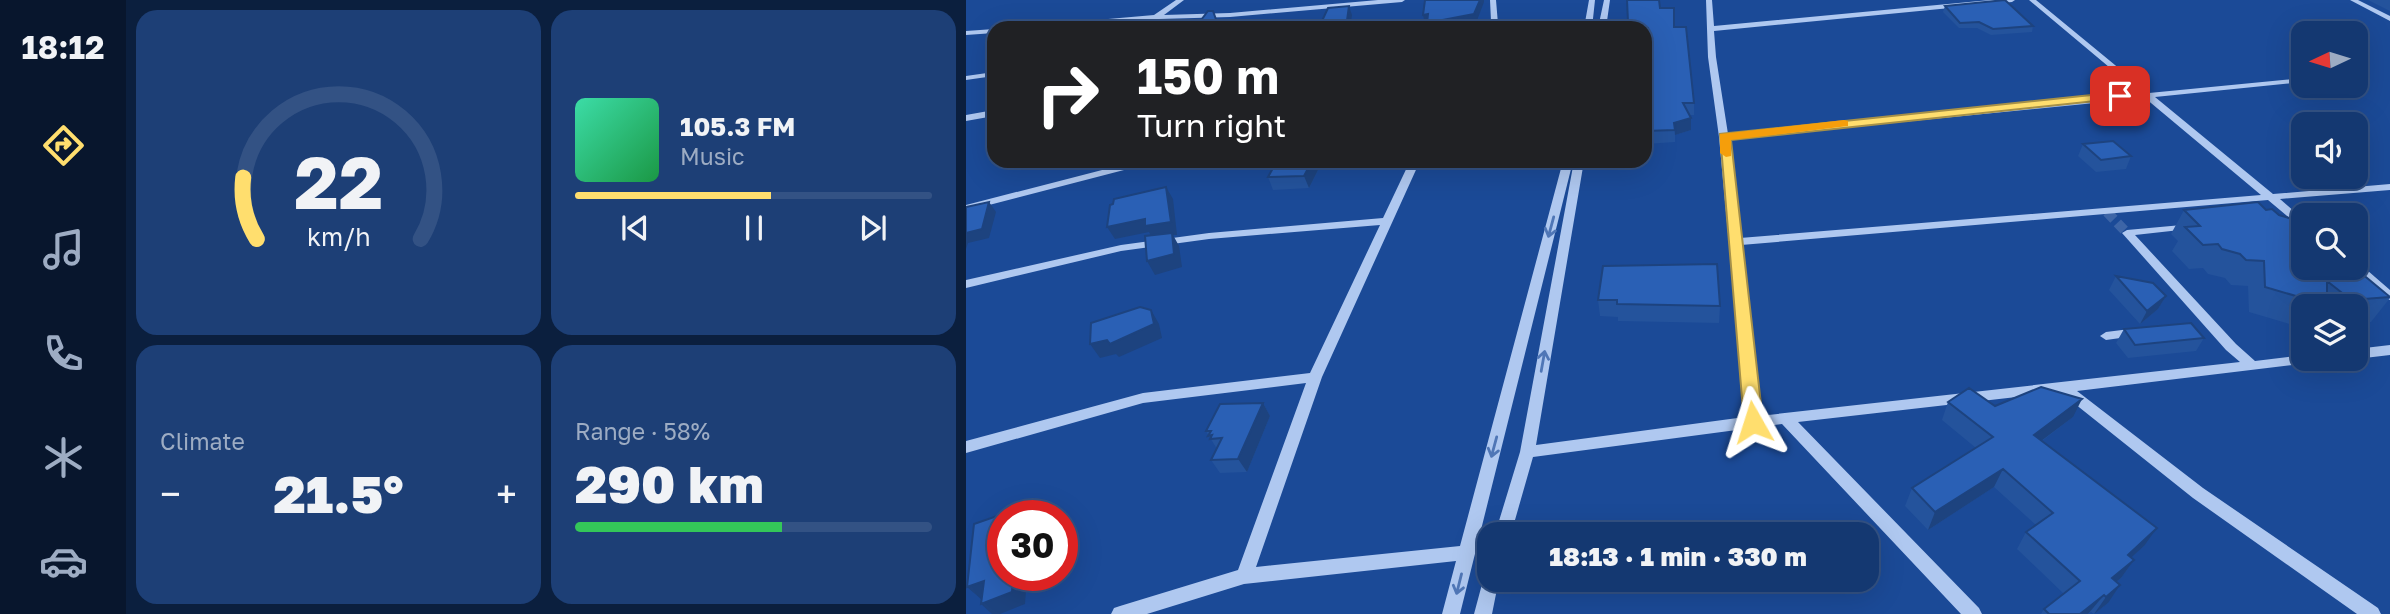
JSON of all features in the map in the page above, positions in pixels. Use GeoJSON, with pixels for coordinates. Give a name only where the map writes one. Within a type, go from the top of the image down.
{"type":"FeatureCollection","features":[{"type":"Feature","properties":{"kind":"street"},"geometry":{"type":"LineString","coordinates":[[1155,21],[1156,17],[1181,0]]}},
{"type":"Feature","properties":{"kind":"street"},"geometry":{"type":"LineString","coordinates":[[1109,21],[1230,15],[1402,0]]}},
{"type":"Feature","properties":{"kind":"street"},"geometry":{"type":"LineString","coordinates":[[1493,0],[1495,21]]}},
{"type":"Feature","properties":{"kind":"street"},"geometry":{"type":"LineString","coordinates":[[1589,21],[1592,0]]}},
{"type":"Feature","properties":{"kind":"street"},"geometry":{"type":"LineString","coordinates":[[1603,21],[1607,0]]}},
{"type":"Feature","properties":{"kind":"street"},"geometry":{"type":"LineString","coordinates":[[1709,0],[1753,422]]}},
{"type":"Feature","properties":{"kind":"street"},"geometry":{"type":"LineString","coordinates":[[1711,29],[2012,0]]}},
{"type":"Feature","properties":{"kind":"street"},"geometry":{"type":"LineString","coordinates":[[2032,0],[2148,93],[2291,214]]}},
{"type":"Feature","properties":{"kind":"street"},"geometry":{"type":"LineString","coordinates":[[2353,0],[2390,19]]}},
{"type":"Feature","properties":{"kind":"street"},"geometry":{"type":"LineString","coordinates":[[966,33],[987,32]]}},
{"type":"Feature","properties":{"kind":"street"},"geometry":{"type":"LineString","coordinates":[[966,78],[987,75]]}},
{"type":"Feature","properties":{"kind":"street"},"geometry":{"type":"LineString","coordinates":[[1724,137],[2291,81]]}},
{"type":"Feature","properties":{"kind":"street"},"geometry":{"type":"LineString","coordinates":[[966,118],[987,114]]}},
{"type":"Feature","properties":{"kind":"street"},"geometry":{"type":"LineString","coordinates":[[966,208],[1121,168]]}},
{"type":"Feature","properties":{"kind":"street"},"geometry":{"type":"LineString","coordinates":[[1244,576],[1315,377],[1412,168]]}},
{"type":"Feature","properties":{"kind":"street"},"geometry":{"type":"LineString","coordinates":[[1451,614],[1566,168]]}},
{"type":"Feature","properties":{"kind":"street"},"geometry":{"type":"LineString","coordinates":[[1507,522],[1527,452],[1578,168]]}},
{"type":"Feature","properties":{"kind":"street"},"geometry":{"type":"LineString","coordinates":[[1736,242],[2390,187]]}},
{"type":"Feature","properties":{"kind":"street"},"geometry":{"type":"LineString","coordinates":[[966,284],[1121,248],[1209,236],[1386,221]]}},
{"type":"Feature","properties":{"kind":"street"},"geometry":{"type":"LineString","coordinates":[[2206,224],[2127,233],[2205,325],[2253,366]]}},
{"type":"Feature","properties":{"kind":"street"},"geometry":{"type":"LineString","coordinates":[[2368,277],[2390,296]]}},
{"type":"Feature","properties":{"kind":"street"},"geometry":{"type":"LineString","coordinates":[[2106,336],[2146,332]]}},
{"type":"Feature","properties":{"kind":"street"},"geometry":{"type":"LineString","coordinates":[[2368,353],[2390,350]]}},
{"type":"Feature","properties":{"kind":"street"},"geometry":{"type":"LineString","coordinates":[[1527,452],[1753,422],[2291,361]]}},
{"type":"Feature","properties":{"kind":"street"},"geometry":{"type":"LineString","coordinates":[[966,447],[1143,398],[1315,377]]}},
{"type":"Feature","properties":{"kind":"street"},"geometry":{"type":"LineString","coordinates":[[2064,388],[2198,493],[2372,614]]}},
{"type":"Feature","properties":{"kind":"street"},"geometry":{"type":"LineString","coordinates":[[1786,419],[1973,614]]}},
{"type":"Feature","properties":{"kind":"street"},"geometry":{"type":"LineString","coordinates":[[1119,614],[1244,576],[1466,553]]}},
{"type":"Feature","properties":{"kind":"street"},"geometry":{"type":"LineString","coordinates":[[1483,614],[1488,592]]}},
{"type":"Feature","properties":{"kind":"building"},"geometry":{"type":"Polygon","coordinates":[[[1425,0],[1480,0],[1474,14],[1437,21],[1427,21],[1428,14],[1423,15],[1425,0]]]}},
{"type":"Feature","properties":{"kind":"building"},"geometry":{"type":"Polygon","coordinates":[[[1627,0],[1659,0],[1660,8],[1674,8],[1674,27],[1686,27],[1694,103],[1683,103],[1691,118],[1674,123],[1675,130],[1652,131],[1652,21],[1628,21],[1627,0]]]}},
{"type":"Feature","properties":{"kind":"building"},"geometry":{"type":"Polygon","coordinates":[[[2005,0],[2033,26],[1993,29],[1979,22],[1960,23],[1945,6],[2005,0]]]}},
{"type":"Feature","properties":{"kind":"building"},"geometry":{"type":"Polygon","coordinates":[[[1349,6],[1347,21],[1322,21],[1328,8],[1349,6]]]}},
{"type":"Feature","properties":{"kind":"building"},"geometry":{"type":"Polygon","coordinates":[[[1208,11],[1213,11],[1217,21],[1200,21],[1208,11]]]}},
{"type":"Feature","properties":{"kind":"building"},"geometry":{"type":"Polygon","coordinates":[[[2113,141],[2131,156],[2101,160],[2083,144],[2113,141]]]}},
{"type":"Feature","properties":{"kind":"building"},"geometry":{"type":"Polygon","coordinates":[[[1273,168],[1308,168],[1304,176],[1268,177],[1273,168]]]}},
{"type":"Feature","properties":{"kind":"building"},"geometry":{"type":"Polygon","coordinates":[[[1166,187],[1171,222],[1145,226],[1145,219],[1107,227],[1110,205],[1114,199],[1166,187]]]}},
{"type":"Feature","properties":{"kind":"building"},"geometry":{"type":"Polygon","coordinates":[[[989,202],[982,229],[966,233],[966,207],[989,202]]]}},
{"type":"Feature","properties":{"kind":"building"},"geometry":{"type":"Polygon","coordinates":[[[2258,202],[2266,210],[2272,209],[2279,215],[2291,219],[2291,280],[2368,279],[2390,297],[2368,299],[2368,294],[2343,294],[2327,281],[2327,294],[2291,295],[2265,287],[2264,261],[2246,260],[2240,254],[2222,249],[2218,244],[2203,245],[2185,227],[2200,226],[2184,210],[2258,202]]]}},
{"type":"Feature","properties":{"kind":"building"},"geometry":{"type":"Polygon","coordinates":[[[1172,233],[1174,254],[1147,261],[1145,236],[1172,233]]]}},
{"type":"Feature","properties":{"kind":"building"},"geometry":{"type":"Polygon","coordinates":[[[1717,264],[1720,306],[1617,304],[1617,300],[1598,300],[1603,266],[1717,264]]]}},
{"type":"Feature","properties":{"kind":"building"},"geometry":{"type":"Polygon","coordinates":[[[2116,276],[2153,283],[2166,296],[2147,311],[2116,276]]]}},
{"type":"Feature","properties":{"kind":"building"},"geometry":{"type":"Polygon","coordinates":[[[1140,307],[1151,310],[1154,324],[1110,344],[1107,340],[1090,344],[1091,323],[1140,307]]]}},
{"type":"Feature","properties":{"kind":"building"},"geometry":{"type":"Polygon","coordinates":[[[2191,323],[2204,338],[2135,345],[2124,329],[2191,323]]]}},
{"type":"Feature","properties":{"kind":"building"},"geometry":{"type":"Polygon","coordinates":[[[2041,387],[2082,399],[2034,435],[2157,528],[2128,555],[2134,560],[2112,578],[2120,585],[2080,614],[2049,614],[2044,609],[2080,581],[2026,532],[2053,513],[2003,469],[1935,512],[1912,488],[1993,437],[1948,402],[1969,388],[1995,406],[2041,387]]]}},
{"type":"Feature","properties":{"kind":"building"},"geometry":{"type":"Polygon","coordinates":[[[1263,403],[1238,459],[1211,460],[1222,438],[1210,439],[1212,435],[1208,436],[1211,431],[1206,431],[1220,404],[1263,403]]]}},
{"type":"Feature","properties":{"kind":"building"},"geometry":{"type":"Polygon","coordinates":[[[987,519],[987,591],[1012,591],[981,604],[984,581],[967,587],[974,524],[987,519]]]}},
{"type":"Feature","properties":{"kind":"tunnel"},"geometry":{"type":"LineString","coordinates":[[2107,212],[2127,233]]}},
{"type":"Feature","properties":{"kind":"slow traffic"},"geometry":{"type":"LineString","coordinates":[[1726,153],[1724,137],[1844,124]]}},
{"type":"Feature","properties":{"kind":"route"},"geometry":{"type":"LineString","coordinates":[[1753,422],[1724,137],[2120,96]]}}]}
